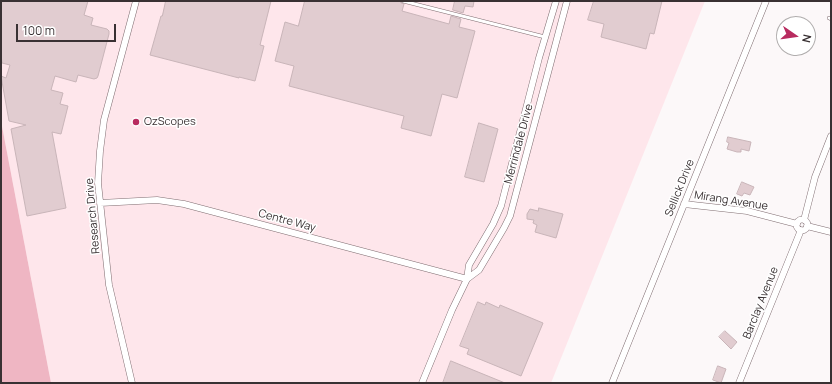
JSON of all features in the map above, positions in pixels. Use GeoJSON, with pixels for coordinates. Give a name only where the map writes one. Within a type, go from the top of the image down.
{"type":"FeatureCollection","features":[{"type":"Feature","properties":{"kind":"street","name":"Research Drive"},"geometry":{"type":"LineString","coordinates":[[132,383],[109,284],[98,183],[104,120],[136,1]]}},
{"type":"Feature","properties":{"kind":"street","name":"Merrindale Drive"},"geometry":{"type":"LineString","coordinates":[[422,383],[452,310],[467,279],[469,265],[493,224],[501,206],[545,37],[556,1]]}},
{"type":"Feature","properties":{"kind":"street","name":"Merrindale Drive"},"geometry":{"type":"LineString","coordinates":[[467,279],[479,270],[510,216],[567,1]]}},
{"type":"Feature","properties":{"kind":"street","name":"Sellick Drive"},"geometry":{"type":"LineString","coordinates":[[612,383],[766,1]]}},
{"type":"Feature","properties":{"kind":"street"},"geometry":{"type":"LineString","coordinates":[[545,37],[556,40]]}},
{"type":"Feature","properties":{"kind":"street"},"geometry":{"type":"LineString","coordinates":[[526,108],[538,112]]}},
{"type":"Feature","properties":{"kind":"street"},"geometry":{"type":"LineString","coordinates":[[807,226],[807,223],[804,220],[815,177],[831,136]]}},
{"type":"Feature","properties":{"kind":"street","name":"Centre Way"},"geometry":{"type":"LineString","coordinates":[[100,204],[157,200],[184,204],[467,279]]}},
{"type":"Feature","properties":{"kind":"street","name":"Mirang Avenue"},"geometry":{"type":"LineString","coordinates":[[684,204],[746,211],[797,224]]}},
{"type":"Feature","properties":{"kind":"street"},"geometry":{"type":"LineString","coordinates":[[804,220],[798,221],[797,227],[801,230],[806,229],[807,226]]}},
{"type":"Feature","properties":{"kind":"street"},"geometry":{"type":"LineString","coordinates":[[807,226],[831,232]]}},
{"type":"Feature","properties":{"kind":"street","name":"Barclay Avenue"},"geometry":{"type":"LineString","coordinates":[[739,383],[801,230]]}},
{"type":"Feature","properties":{"kind":"lane"},"geometry":{"type":"LineString","coordinates":[[404,1],[545,37]]}},
{"type":"Feature","properties":{"kind":"shaded area"},"geometry":{"type":"Polygon","coordinates":[[[1,1],[705,1],[551,383],[51,383],[1,121],[1,1]]]}},
{"type":"Feature","properties":{"kind":"shaded area"},"geometry":{"type":"Polygon","coordinates":[[[1,121],[51,383],[1,383],[1,121]]]}},
{"type":"Feature","properties":{"kind":"building"},"geometry":{"type":"Polygon","coordinates":[[[1,1],[88,1],[84,15],[93,18],[91,25],[107,29],[109,31],[97,78],[94,79],[78,75],[76,82],[55,76],[51,90],[63,93],[60,104],[68,106],[61,134],[52,132],[66,208],[27,216],[11,129],[26,125],[9,121],[1,76],[6,78],[10,65],[2,63],[1,1]]]}},
{"type":"Feature","properties":{"kind":"building"},"geometry":{"type":"Polygon","coordinates":[[[166,1],[271,1],[260,45],[264,46],[255,81],[150,55],[166,1]]]}},
{"type":"Feature","properties":{"kind":"building"},"geometry":{"type":"Polygon","coordinates":[[[305,1],[400,1],[404,4],[402,11],[449,24],[451,16],[461,19],[459,27],[475,31],[457,98],[442,94],[431,136],[401,128],[404,116],[289,86],[294,66],[275,61],[285,22],[298,26],[305,1]]]}},
{"type":"Feature","properties":{"kind":"building"},"geometry":{"type":"Polygon","coordinates":[[[455,1],[474,1],[473,7],[465,6],[463,13],[453,10],[455,1]]]}},
{"type":"Feature","properties":{"kind":"building"},"geometry":{"type":"Polygon","coordinates":[[[594,1],[662,1],[654,34],[650,33],[646,49],[601,37],[604,24],[588,20],[594,1]]]}},
{"type":"Feature","properties":{"kind":"building"},"geometry":{"type":"Polygon","coordinates":[[[479,123],[498,129],[484,182],[465,177],[479,123]]]}},
{"type":"Feature","properties":{"kind":"building"},"geometry":{"type":"Polygon","coordinates":[[[728,137],[751,142],[749,151],[741,149],[741,152],[737,152],[727,149],[729,143],[727,142],[728,137]]]}},
{"type":"Feature","properties":{"kind":"building"},"geometry":{"type":"Polygon","coordinates":[[[742,182],[754,187],[750,195],[744,193],[742,196],[737,194],[742,182]]]}},
{"type":"Feature","properties":{"kind":"building"},"geometry":{"type":"Polygon","coordinates":[[[539,208],[563,214],[556,238],[535,232],[537,225],[533,223],[534,220],[527,219],[527,214],[530,209],[538,211],[539,208]]]}},
{"type":"Feature","properties":{"kind":"building"},"geometry":{"type":"Polygon","coordinates":[[[478,302],[485,305],[486,302],[499,308],[500,305],[543,323],[521,376],[467,354],[469,349],[460,346],[478,302]]]}},
{"type":"Feature","properties":{"kind":"building"},"geometry":{"type":"Polygon","coordinates":[[[725,331],[737,342],[731,349],[719,337],[725,331]]]}},
{"type":"Feature","properties":{"kind":"building"},"geometry":{"type":"Polygon","coordinates":[[[451,361],[505,383],[443,383],[451,361]]]}},
{"type":"Feature","properties":{"kind":"building"},"geometry":{"type":"Polygon","coordinates":[[[718,366],[726,369],[721,383],[713,380],[718,366]]]}},
{"type":"Feature","properties":{"kind":"place","name":"OzScopes"},"geometry":{"type":"Point","coordinates":[136,122]}}]}
